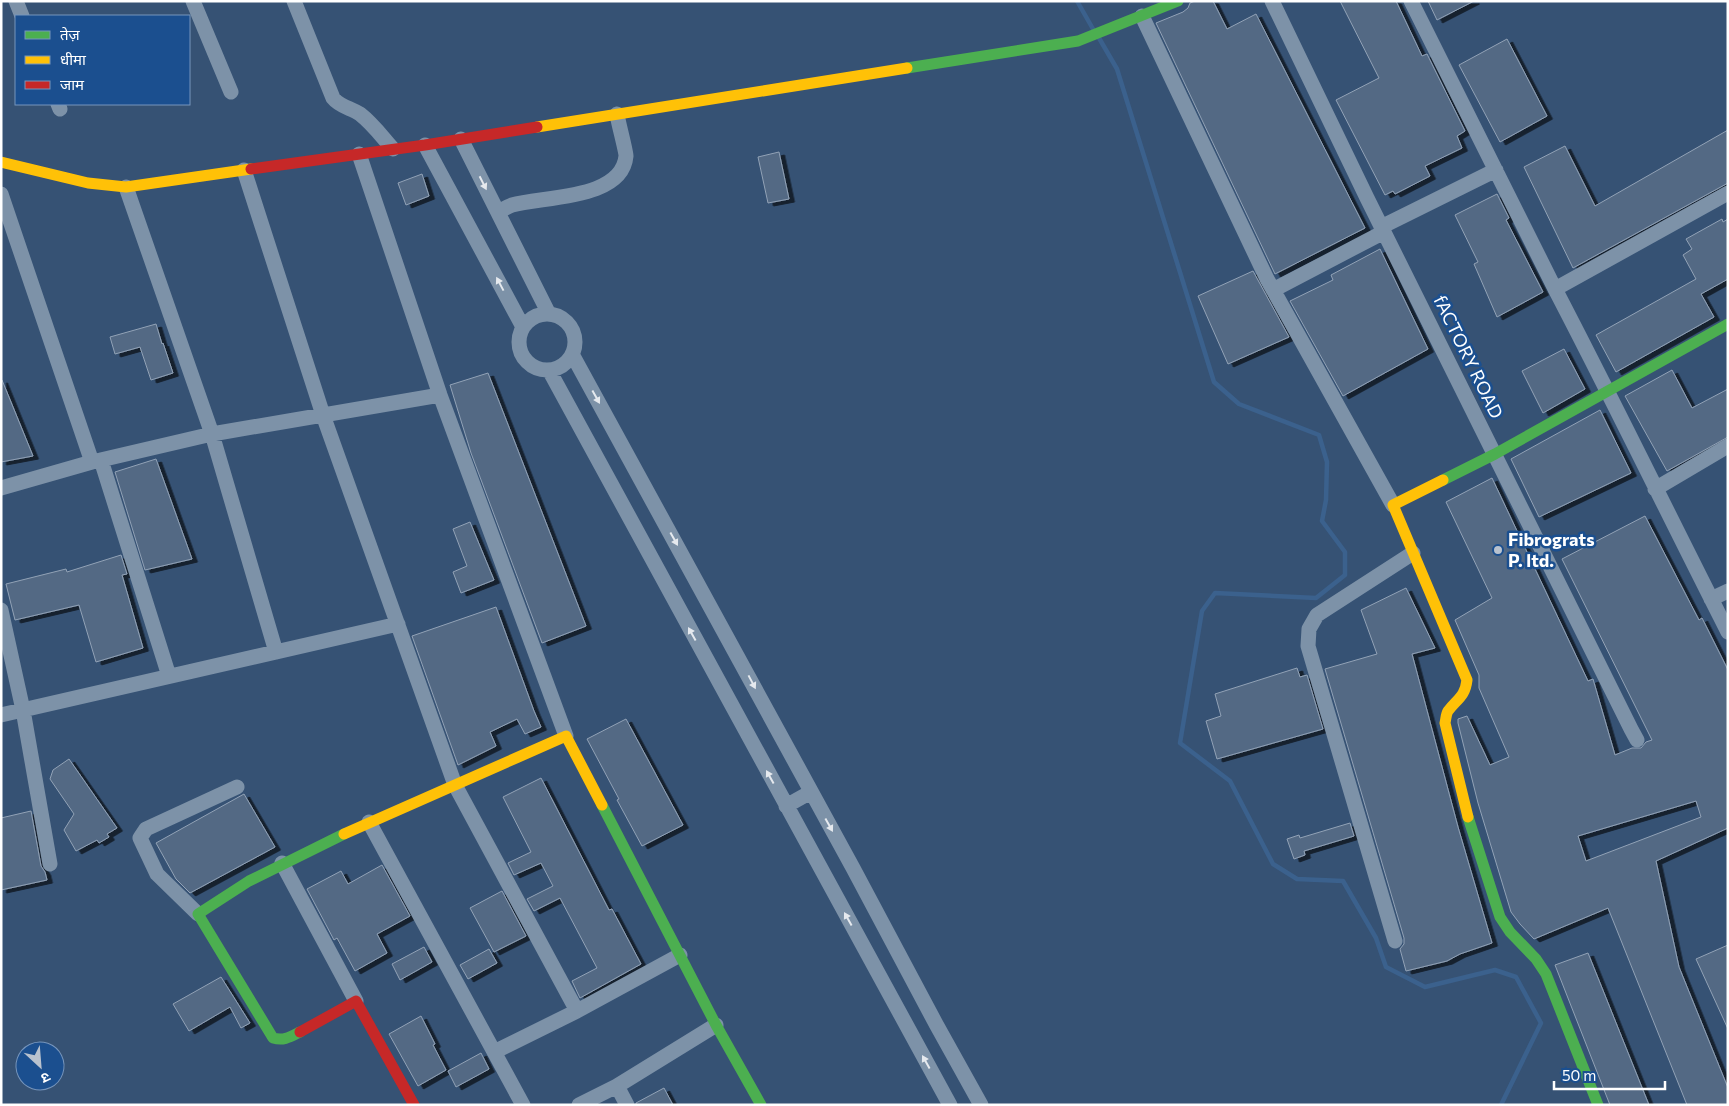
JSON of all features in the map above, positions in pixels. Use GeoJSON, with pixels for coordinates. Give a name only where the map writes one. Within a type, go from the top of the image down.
{"type":"FeatureCollection","features":[{"type":"Feature","properties":{"kind":"street"},"geometry":{"type":"LineString","coordinates":[[16,1],[22,15]]}},
{"type":"Feature","properties":{"kind":"street"},"geometry":{"type":"LineString","coordinates":[[193,1],[231,92]]}},
{"type":"Feature","properties":{"kind":"street"},"geometry":{"type":"LineString","coordinates":[[294,1],[332,98],[342,106],[357,112],[366,119],[393,150]]}},
{"type":"Feature","properties":{"kind":"street"},"geometry":{"type":"LineString","coordinates":[[1,162],[88,182],[126,187],[393,150],[1078,41],[1178,1]]}},
{"type":"Feature","properties":{"kind":"street","name":"fACTORY ROAD"},"geometry":{"type":"LineString","coordinates":[[1272,1],[1634,734]]}},
{"type":"Feature","properties":{"kind":"street"},"geometry":{"type":"LineString","coordinates":[[1411,1],[1728,632]]}},
{"type":"Feature","properties":{"kind":"street"},"geometry":{"type":"LineString","coordinates":[[1142,16],[1273,290],[1393,505],[1467,680],[1467,689],[1447,712],[1445,723],[1470,824],[1500,916],[1510,932],[1536,959],[1546,974],[1598,1105]]}},
{"type":"Feature","properties":{"kind":"street"},"geometry":{"type":"LineString","coordinates":[[498,212],[512,206],[562,197],[600,187],[619,174],[626,155],[617,114]]}},
{"type":"Feature","properties":{"kind":"street"},"geometry":{"type":"LineString","coordinates":[[461,139],[549,314]]}},
{"type":"Feature","properties":{"kind":"street"},"geometry":{"type":"LineString","coordinates":[[425,145],[523,328]]}},
{"type":"Feature","properties":{"kind":"street"},"geometry":{"type":"LineString","coordinates":[[359,154],[440,395],[566,736],[716,1025],[761,1105]]}},
{"type":"Feature","properties":{"kind":"street"},"geometry":{"type":"LineString","coordinates":[[244,170],[323,415],[455,785],[577,1010]]}},
{"type":"Feature","properties":{"kind":"street"},"geometry":{"type":"LineString","coordinates":[[1273,290],[1383,229],[1496,170]]}},
{"type":"Feature","properties":{"kind":"street"},"geometry":{"type":"LineString","coordinates":[[126,187],[212,434],[276,652]]}},
{"type":"Feature","properties":{"kind":"street"},"geometry":{"type":"LineString","coordinates":[[1555,289],[1728,193]]}},
{"type":"Feature","properties":{"kind":"street"},"geometry":{"type":"LineString","coordinates":[[1,194],[96,461],[169,676]]}},
{"type":"Feature","properties":{"kind":"street"},"geometry":{"type":"LineString","coordinates":[[549,314],[564,319],[573,332],[575,339],[572,354],[563,365],[549,370],[534,367],[523,357],[519,342],[523,328],[534,317],[549,314]]}},
{"type":"Feature","properties":{"kind":"street"},"geometry":{"type":"LineString","coordinates":[[1393,505],[1495,454],[1728,324]]}},
{"type":"Feature","properties":{"kind":"street"},"geometry":{"type":"LineString","coordinates":[[572,354],[936,1024],[982,1105]]}},
{"type":"Feature","properties":{"kind":"street"},"geometry":{"type":"LineString","coordinates":[[549,370],[950,1105]]}},
{"type":"Feature","properties":{"kind":"street"},"geometry":{"type":"LineString","coordinates":[[1,488],[96,461],[212,434],[440,395]]}},
{"type":"Feature","properties":{"kind":"street"},"geometry":{"type":"LineString","coordinates":[[1655,489],[1728,446]]}},
{"type":"Feature","properties":{"kind":"street"},"geometry":{"type":"LineString","coordinates":[[1395,941],[1308,646],[1309,629],[1318,615],[1413,553]]}},
{"type":"Feature","properties":{"kind":"street"},"geometry":{"type":"LineString","coordinates":[[1711,599],[1728,591]]}},
{"type":"Feature","properties":{"kind":"street"},"geometry":{"type":"LineString","coordinates":[[1,610],[23,710],[50,864]]}},
{"type":"Feature","properties":{"kind":"street"},"geometry":{"type":"LineString","coordinates":[[1,715],[398,624]]}},
{"type":"Feature","properties":{"kind":"street"},"geometry":{"type":"LineString","coordinates":[[198,914],[213,903],[282,863],[369,822],[566,736]]}},
{"type":"Feature","properties":{"kind":"street"},"geometry":{"type":"LineString","coordinates":[[237,787],[146,830],[140,838],[157,874],[198,914],[273,1038],[281,1040],[289,1038],[356,1001]]}},
{"type":"Feature","properties":{"kind":"street"},"geometry":{"type":"LineString","coordinates":[[786,806],[811,792]]}},
{"type":"Feature","properties":{"kind":"street"},"geometry":{"type":"LineString","coordinates":[[369,822],[523,1105]]}},
{"type":"Feature","properties":{"kind":"street"},"geometry":{"type":"LineString","coordinates":[[282,863],[414,1105]]}},
{"type":"Feature","properties":{"kind":"street"},"geometry":{"type":"LineString","coordinates":[[494,1052],[680,955]]}},
{"type":"Feature","properties":{"kind":"street"},"geometry":{"type":"LineString","coordinates":[[579,1105],[617,1086],[716,1025]]}},
{"type":"Feature","properties":{"kind":"street"},"geometry":{"type":"LineString","coordinates":[[617,1086],[627,1105]]}},
{"type":"Feature","properties":{"kind":"building"},"geometry":{"type":"Polygon","coordinates":[[[1195,1],[1213,1],[1227,29],[1256,14],[1365,228],[1275,274],[1156,23],[1183,12],[1190,3],[1195,1]]]}},
{"type":"Feature","properties":{"kind":"building"},"geometry":{"type":"Polygon","coordinates":[[[1340,1],[1396,1],[1422,56],[1427,54],[1465,131],[1457,136],[1462,148],[1425,166],[1430,176],[1395,194],[1393,191],[1385,195],[1336,100],[1379,78],[1340,1]]]}},
{"type":"Feature","properties":{"kind":"building"},"geometry":{"type":"Polygon","coordinates":[[[1428,1],[1474,1],[1437,20],[1428,1]]]}},
{"type":"Feature","properties":{"kind":"building"},"geometry":{"type":"Polygon","coordinates":[[[1507,39],[1547,116],[1500,142],[1459,65],[1507,39]]]}},
{"type":"Feature","properties":{"kind":"building"},"geometry":{"type":"Polygon","coordinates":[[[1728,130],[1728,183],[1573,268],[1524,167],[1565,146],[1595,206],[1728,130]]]}},
{"type":"Feature","properties":{"kind":"building"},"geometry":{"type":"Polygon","coordinates":[[[779,152],[789,199],[768,203],[758,157],[779,152]]]}},
{"type":"Feature","properties":{"kind":"building"},"geometry":{"type":"Polygon","coordinates":[[[422,174],[429,196],[406,205],[398,183],[422,174]]]}},
{"type":"Feature","properties":{"kind":"building"},"geometry":{"type":"Polygon","coordinates":[[[1497,194],[1509,218],[1506,220],[1543,292],[1497,317],[1474,264],[1478,262],[1455,215],[1497,194]]]}},
{"type":"Feature","properties":{"kind":"building"},"geometry":{"type":"Polygon","coordinates":[[[1722,219],[1723,222],[1728,219],[1728,279],[1701,294],[1714,317],[1616,372],[1596,335],[1696,279],[1683,255],[1692,249],[1686,239],[1722,219]]]}},
{"type":"Feature","properties":{"kind":"building"},"geometry":{"type":"Polygon","coordinates":[[[1380,249],[1428,349],[1343,396],[1290,301],[1333,280],[1331,275],[1380,249]]]}},
{"type":"Feature","properties":{"kind":"building"},"geometry":{"type":"Polygon","coordinates":[[[1253,271],[1289,337],[1228,364],[1198,296],[1253,271]]]}},
{"type":"Feature","properties":{"kind":"building"},"geometry":{"type":"Polygon","coordinates":[[[156,324],[173,373],[151,380],[140,347],[115,354],[110,337],[156,324]]]}},
{"type":"Feature","properties":{"kind":"building"},"geometry":{"type":"Polygon","coordinates":[[[1564,349],[1585,389],[1543,413],[1522,371],[1564,349]]]}},
{"type":"Feature","properties":{"kind":"building"},"geometry":{"type":"Polygon","coordinates":[[[1672,370],[1692,408],[1728,389],[1728,437],[1667,471],[1625,396],[1672,370]]]}},
{"type":"Feature","properties":{"kind":"building"},"geometry":{"type":"Polygon","coordinates":[[[488,373],[586,626],[542,643],[471,453],[450,385],[488,373]]]}},
{"type":"Feature","properties":{"kind":"building"},"geometry":{"type":"Polygon","coordinates":[[[2,380],[33,456],[1,462],[2,380]]]}},
{"type":"Feature","properties":{"kind":"building"},"geometry":{"type":"Polygon","coordinates":[[[1600,410],[1631,473],[1539,517],[1511,459],[1600,410]]]}},
{"type":"Feature","properties":{"kind":"building"},"geometry":{"type":"Polygon","coordinates":[[[156,459],[192,559],[145,570],[115,472],[156,459]]]}},
{"type":"Feature","properties":{"kind":"building"},"geometry":{"type":"Polygon","coordinates":[[[1492,478],[1588,681],[1593,679],[1615,755],[1632,748],[1641,748],[1646,742],[1652,740],[1562,559],[1645,516],[1699,620],[1702,618],[1728,670],[1728,828],[1656,861],[1679,967],[1728,1088],[1728,1105],[1687,1105],[1608,908],[1534,939],[1511,912],[1478,803],[1458,723],[1458,719],[1467,716],[1490,765],[1509,757],[1479,688],[1479,675],[1455,620],[1492,598],[1446,502],[1492,478]],[[1696,801],[1578,836],[1586,861],[1701,817],[1696,801]]]}},
{"type":"Feature","properties":{"kind":"building"},"geometry":{"type":"Polygon","coordinates":[[[470,522],[494,580],[461,593],[453,572],[467,566],[453,529],[470,522]]]}},
{"type":"Feature","properties":{"kind":"building"},"geometry":{"type":"Polygon","coordinates":[[[121,555],[127,574],[122,575],[143,648],[96,662],[79,605],[15,620],[6,584],[66,569],[67,572],[121,555]]]}},
{"type":"Feature","properties":{"kind":"building"},"geometry":{"type":"Polygon","coordinates":[[[1406,588],[1435,648],[1412,654],[1458,827],[1492,943],[1460,954],[1447,961],[1406,971],[1400,949],[1404,944],[1404,938],[1325,669],[1377,654],[1361,610],[1406,588]]]}},
{"type":"Feature","properties":{"kind":"building"},"geometry":{"type":"Polygon","coordinates":[[[496,607],[541,727],[525,734],[517,719],[490,732],[496,746],[458,765],[412,636],[496,607]]]}},
{"type":"Feature","properties":{"kind":"building"},"geometry":{"type":"Polygon","coordinates":[[[1297,668],[1300,677],[1307,675],[1323,729],[1217,759],[1206,721],[1221,716],[1215,694],[1297,668]]]}},
{"type":"Feature","properties":{"kind":"building"},"geometry":{"type":"Polygon","coordinates":[[[626,719],[683,825],[642,846],[587,739],[626,719]]]}},
{"type":"Feature","properties":{"kind":"building"},"geometry":{"type":"Polygon","coordinates":[[[69,759],[117,828],[107,834],[109,837],[99,843],[97,840],[76,851],[64,830],[74,814],[50,779],[53,770],[69,759]]]}},
{"type":"Feature","properties":{"kind":"building"},"geometry":{"type":"Polygon","coordinates":[[[541,778],[609,910],[612,909],[641,964],[580,998],[572,981],[597,968],[560,898],[534,911],[527,899],[553,886],[541,863],[514,875],[508,863],[531,852],[503,797],[541,778]]]}},
{"type":"Feature","properties":{"kind":"building"},"geometry":{"type":"Polygon","coordinates":[[[244,794],[275,847],[190,893],[176,879],[156,843],[244,794]]]}},
{"type":"Feature","properties":{"kind":"building"},"geometry":{"type":"Polygon","coordinates":[[[31,811],[41,866],[47,880],[1,890],[1,818],[31,811]]]}},
{"type":"Feature","properties":{"kind":"building"},"geometry":{"type":"Polygon","coordinates":[[[1350,823],[1354,836],[1304,851],[1305,855],[1294,859],[1287,839],[1299,835],[1300,838],[1350,823]]]}},
{"type":"Feature","properties":{"kind":"building"},"geometry":{"type":"Polygon","coordinates":[[[382,865],[410,916],[377,934],[387,953],[355,971],[337,938],[334,940],[307,889],[341,871],[348,884],[382,865]]]}},
{"type":"Feature","properties":{"kind":"building"},"geometry":{"type":"Polygon","coordinates":[[[502,891],[526,936],[494,952],[470,908],[502,891]]]}},
{"type":"Feature","properties":{"kind":"building"},"geometry":{"type":"Polygon","coordinates":[[[1728,945],[1728,1029],[1696,959],[1728,945]]]}},
{"type":"Feature","properties":{"kind":"building"},"geometry":{"type":"Polygon","coordinates":[[[424,947],[432,962],[400,980],[392,964],[424,947]]]}},
{"type":"Feature","properties":{"kind":"building"},"geometry":{"type":"Polygon","coordinates":[[[489,949],[497,963],[468,979],[460,965],[489,949]]]}},
{"type":"Feature","properties":{"kind":"building"},"geometry":{"type":"Polygon","coordinates":[[[1588,953],[1649,1105],[1610,1105],[1555,965],[1588,953]]]}},
{"type":"Feature","properties":{"kind":"building"},"geometry":{"type":"Polygon","coordinates":[[[221,977],[250,1023],[241,1028],[230,1007],[189,1031],[173,1004],[221,977]]]}},
{"type":"Feature","properties":{"kind":"building"},"geometry":{"type":"Polygon","coordinates":[[[421,1016],[446,1070],[418,1086],[389,1034],[421,1016]]]}},
{"type":"Feature","properties":{"kind":"building"},"geometry":{"type":"Polygon","coordinates":[[[481,1053],[489,1069],[456,1087],[448,1071],[481,1053]]]}},
{"type":"Feature","properties":{"kind":"building"},"geometry":{"type":"Polygon","coordinates":[[[664,1088],[673,1105],[636,1105],[636,1103],[664,1088]]]}},
{"type":"Feature","properties":{"kind":"waterway"},"geometry":{"type":"LineString","coordinates":[[1077,1],[1093,29]]}},
{"type":"Feature","properties":{"kind":"waterway"},"geometry":{"type":"LineString","coordinates":[[1099,38],[1117,69],[1214,382],[1239,404],[1319,435],[1327,462],[1326,500],[1322,521],[1345,552],[1345,575],[1316,598],[1215,593],[1202,611],[1180,743],[1230,781],[1273,864],[1297,879],[1343,881],[1376,938],[1386,967],[1425,987],[1495,970],[1516,977],[1541,1023],[1501,1105]]}},
{"type":"Feature","properties":{"kind":"traffic: fast"},"geometry":{"type":"LineString","coordinates":[[907,68],[1078,41],[1178,1]]}},
{"type":"Feature","properties":{"kind":"traffic: fast"},"geometry":{"type":"LineString","coordinates":[[1443,480],[1495,454],[1728,324]]}},
{"type":"Feature","properties":{"kind":"traffic: fast"},"geometry":{"type":"LineString","coordinates":[[602,805],[716,1025],[761,1105]]}},
{"type":"Feature","properties":{"kind":"traffic: fast"},"geometry":{"type":"LineString","coordinates":[[1468,817],[1500,917],[1510,932],[1536,959],[1546,974],[1598,1105]]}},
{"type":"Feature","properties":{"kind":"traffic: fast"},"geometry":{"type":"LineString","coordinates":[[300,1032],[284,1039],[273,1038],[198,914],[249,881],[344,834]]}},
{"type":"Feature","properties":{"kind":"traffic: slow"},"geometry":{"type":"LineString","coordinates":[[537,127],[907,68]]}},
{"type":"Feature","properties":{"kind":"traffic: slow"},"geometry":{"type":"LineString","coordinates":[[1,162],[88,183],[126,187],[251,169]]}},
{"type":"Feature","properties":{"kind":"traffic: slow"},"geometry":{"type":"LineString","coordinates":[[1443,480],[1393,505],[1467,680],[1462,694],[1447,712],[1445,723],[1468,817]]}},
{"type":"Feature","properties":{"kind":"traffic: slow"},"geometry":{"type":"LineString","coordinates":[[344,834],[566,736],[602,805]]}},
{"type":"Feature","properties":{"kind":"traffic: jam"},"geometry":{"type":"LineString","coordinates":[[251,169],[425,145],[537,127]]}},
{"type":"Feature","properties":{"kind":"traffic: jam"},"geometry":{"type":"LineString","coordinates":[[300,1032],[356,1001],[414,1105]]}},
{"type":"Feature","properties":{"kind":"place","name":"Fibrograts P. ltd."},"geometry":{"type":"Point","coordinates":[1498,550]}}]}
